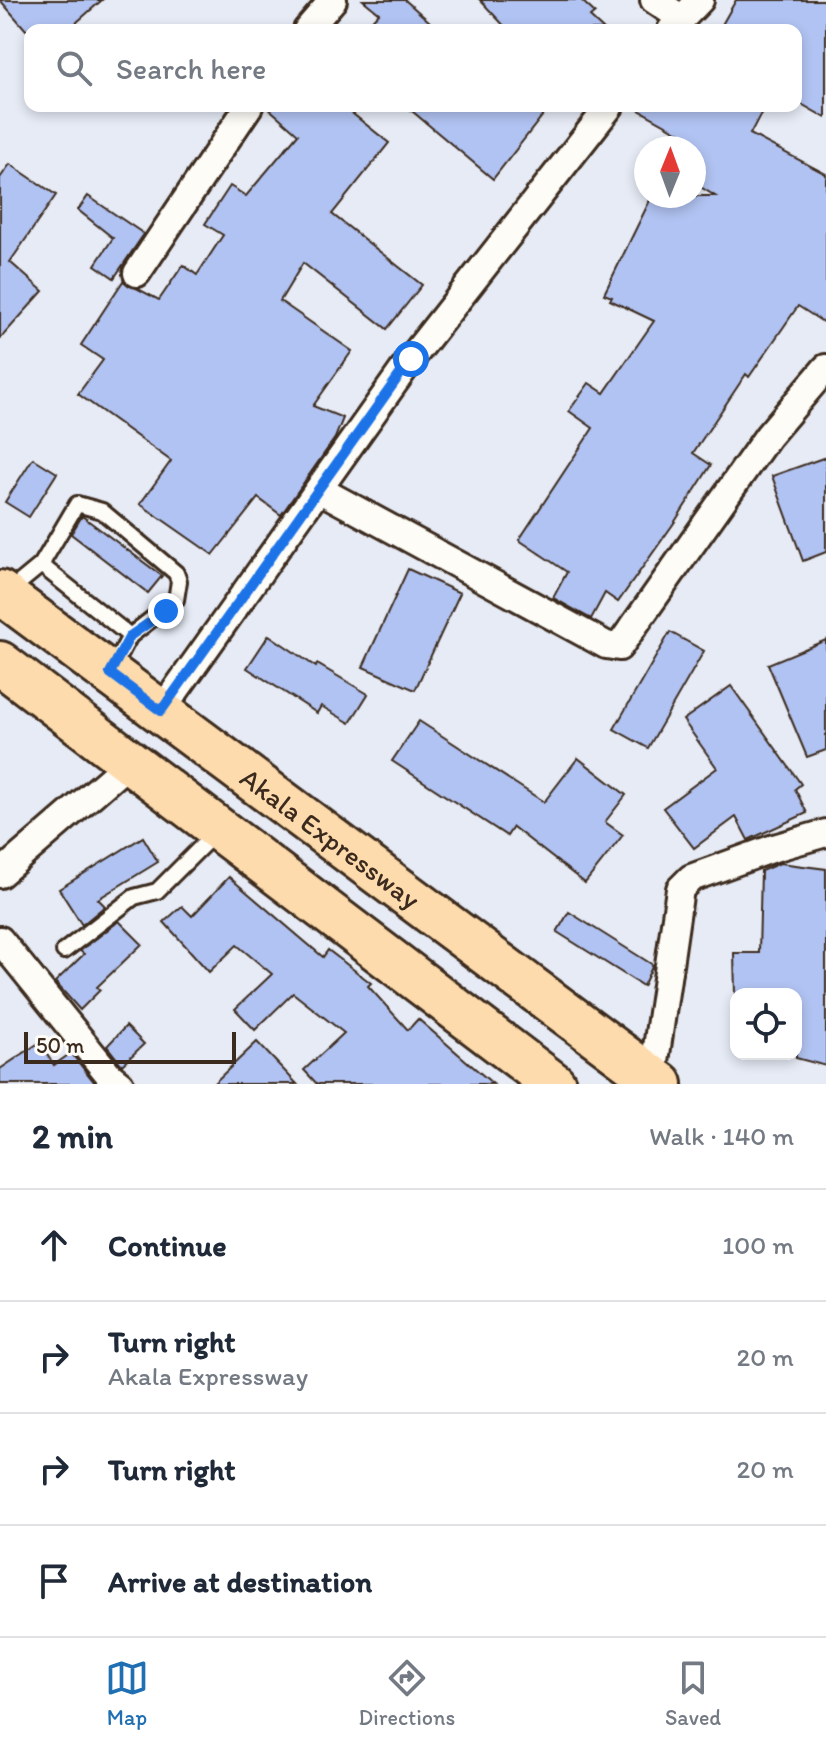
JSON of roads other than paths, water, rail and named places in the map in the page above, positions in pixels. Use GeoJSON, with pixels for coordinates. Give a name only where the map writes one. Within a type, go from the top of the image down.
{"type":"FeatureCollection","features":[{"type":"Feature","properties":{"kind":"main road","name":"Akala Expressway"},"geometry":{"type":"LineString","coordinates":[[2,594],[657,1080]]}},
{"type":"Feature","properties":{"kind":"main road"},"geometry":{"type":"LineString","coordinates":[[0,663],[554,1084]]}},
{"type":"Feature","properties":{"kind":"street"},"geometry":{"type":"LineString","coordinates":[[312,24],[333,0]]}},
{"type":"Feature","properties":{"kind":"street"},"geometry":{"type":"LineString","coordinates":[[654,0],[684,16]]}},
{"type":"Feature","properties":{"kind":"street"},"geometry":{"type":"LineString","coordinates":[[137,273],[245,112]]}},
{"type":"Feature","properties":{"kind":"street"},"geometry":{"type":"LineString","coordinates":[[161,711],[411,359],[605,112]]}},
{"type":"Feature","properties":{"kind":"street"},"geometry":{"type":"LineString","coordinates":[[320,490],[606,645],[619,647],[768,436],[826,368]]}},
{"type":"Feature","properties":{"kind":"street"},"geometry":{"type":"LineString","coordinates":[[0,874],[131,761]]}},
{"type":"Feature","properties":{"kind":"street"},"geometry":{"type":"LineString","coordinates":[[657,1080],[680,889],[691,878],[826,833]]}},
{"type":"Feature","properties":{"kind":"street"},"geometry":{"type":"LineString","coordinates":[[0,940],[110,1076],[120,1084]]}},
{"type":"Feature","properties":{"kind":"lane"},"geometry":{"type":"LineString","coordinates":[[2,594],[41,565],[77,504],[102,511],[176,573],[179,581],[176,600],[130,636],[110,673]]}},
{"type":"Feature","properties":{"kind":"lane"},"geometry":{"type":"LineString","coordinates":[[41,565],[130,636]]}},
{"type":"Feature","properties":{"kind":"lane"},"geometry":{"type":"LineString","coordinates":[[64,951],[134,897],[157,891],[218,829]]}}]}
